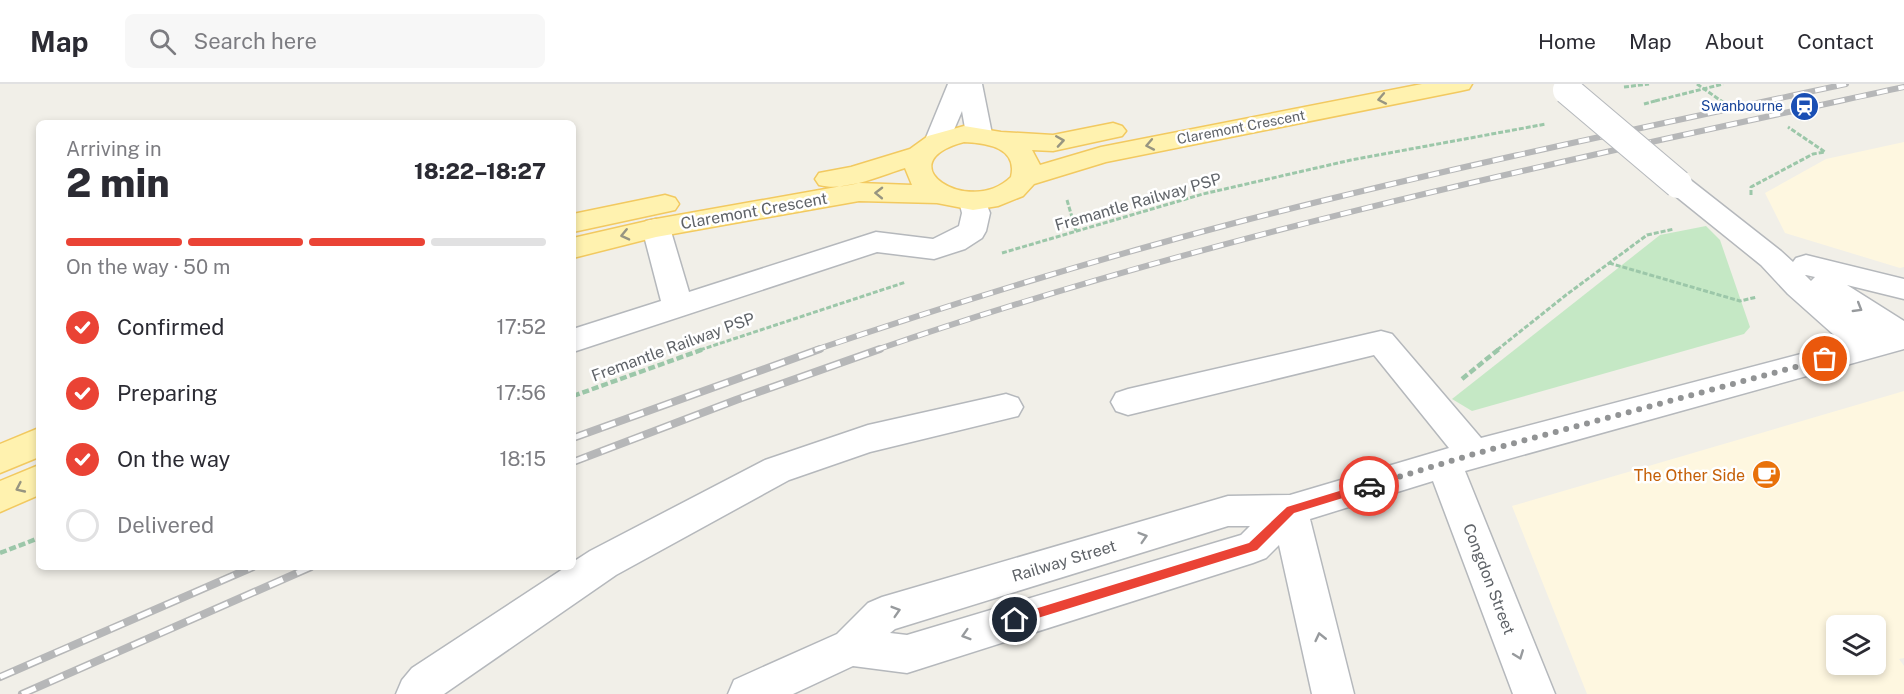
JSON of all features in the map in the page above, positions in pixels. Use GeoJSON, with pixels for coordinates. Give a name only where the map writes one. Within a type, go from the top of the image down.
{"type":"FeatureCollection","features":[{"type":"Feature","properties":{"kind":"main road","name":"Claremont Crescent"},"geometry":{"type":"LineString","coordinates":[[990,137],[1053,143],[1351,84]]}},
{"type":"Feature","properties":{"kind":"main road","name":"Claremont Crescent"},"geometry":{"type":"LineString","coordinates":[[1024,178],[1101,155],[1460,84]]}},
{"type":"Feature","properties":{"kind":"main road"},"geometry":{"type":"LineString","coordinates":[[951,136],[990,137],[1015,147],[1023,157],[1026,167],[1024,178],[1017,187],[1005,194],[973,201],[954,200],[925,186],[918,176],[916,165],[929,148],[951,136]]}},
{"type":"Feature","properties":{"kind":"main road","name":"Claremont Crescent"},"geometry":{"type":"LineString","coordinates":[[576,222],[651,206],[854,175],[929,148]]}},
{"type":"Feature","properties":{"kind":"main road","name":"Claremont Crescent"},"geometry":{"type":"LineString","coordinates":[[576,247],[656,228],[859,192],[938,194]]}},
{"type":"Feature","properties":{"kind":"main road"},"geometry":{"type":"LineString","coordinates":[[0,459],[36,443]]}},
{"type":"Feature","properties":{"kind":"main road"},"geometry":{"type":"LineString","coordinates":[[0,497],[36,479]]}},
{"type":"Feature","properties":{"kind":"street"},"geometry":{"type":"LineString","coordinates":[[929,148],[960,84]]}},
{"type":"Feature","properties":{"kind":"street"},"geometry":{"type":"LineString","coordinates":[[970,84],[990,137]]}},
{"type":"Feature","properties":{"kind":"street"},"geometry":{"type":"LineString","coordinates":[[1564,87],[1677,184],[1772,258],[1799,287],[1869,347]]}},
{"type":"Feature","properties":{"kind":"street"},"geometry":{"type":"LineString","coordinates":[[576,340],[876,242],[934,249],[955,242],[972,231],[976,213],[973,201]]}},
{"type":"Feature","properties":{"kind":"street"},"geometry":{"type":"LineString","coordinates":[[656,228],[678,306]]}},
{"type":"Feature","properties":{"kind":"street"},"geometry":{"type":"LineString","coordinates":[[1772,258],[1904,289]]}},
{"type":"Feature","properties":{"kind":"street"},"geometry":{"type":"LineString","coordinates":[[1772,258],[1818,280],[1904,337]]}},
{"type":"Feature","properties":{"kind":"street"},"geometry":{"type":"LineString","coordinates":[[749,694],[851,647],[907,654],[1253,547],[1290,510],[1459,459],[1904,337]]}},
{"type":"Feature","properties":{"kind":"street","name":"Congdon Street"},"geometry":{"type":"LineString","coordinates":[[1128,402],[1381,342],[1444,418],[1534,694]]}},
{"type":"Feature","properties":{"kind":"street"},"geometry":{"type":"LineString","coordinates":[[417,694],[427,682],[603,563],[777,470],[868,439],[1006,407]]}},
{"type":"Feature","properties":{"kind":"street"},"geometry":{"type":"LineString","coordinates":[[1290,510],[1334,694]]}},
{"type":"Feature","properties":{"kind":"path"},"geometry":{"type":"LineString","coordinates":[[1697,84],[1727,105]]}},
{"type":"Feature","properties":{"kind":"path"},"geometry":{"type":"LineString","coordinates":[[1635,106],[1723,84]]}},
{"type":"Feature","properties":{"kind":"path","name":"Fremantle Railway PSP"},"geometry":{"type":"LineString","coordinates":[[998,254],[1215,192],[1351,160],[1549,124]]}},
{"type":"Feature","properties":{"kind":"path"},"geometry":{"type":"LineString","coordinates":[[1751,204],[1751,187],[1813,154],[1825,152],[1788,127]]}},
{"type":"Feature","properties":{"kind":"path"},"geometry":{"type":"LineString","coordinates":[[1444,418],[1441,395],[1608,263],[1647,235],[1722,219]]}},
{"type":"Feature","properties":{"kind":"path"},"geometry":{"type":"LineString","coordinates":[[1608,263],[1740,301],[1799,287]]}},
{"type":"Feature","properties":{"kind":"path","name":"Fremantle Railway PSP"},"geometry":{"type":"LineString","coordinates":[[576,395],[737,337],[909,281]]}},
{"type":"Feature","properties":{"kind":"path"},"geometry":{"type":"LineString","coordinates":[[0,553],[36,539]]}},
{"type":"Feature","properties":{"kind":"shaded area"},"geometry":{"type":"Polygon","coordinates":[[[1904,142],[1904,267],[1900,268],[1785,233],[1765,193],[1826,159],[1904,142]]]}},
{"type":"Feature","properties":{"kind":"shaded area"},"geometry":{"type":"Polygon","coordinates":[[[1904,391],[1904,658],[1899,659],[1904,666],[1904,694],[1587,694],[1512,506],[1904,391]]]}},
{"type":"Feature","properties":{"kind":"green space"},"geometry":{"type":"Polygon","coordinates":[[[1706,226],[1720,240],[1750,327],[1744,334],[1472,411],[1452,399],[1660,235],[1706,226]]]}},
{"type":"Feature","properties":{"kind":"railway"},"geometry":{"type":"LineString","coordinates":[[815,350],[1029,281],[1246,220],[1470,166],[1846,84]]}},
{"type":"Feature","properties":{"kind":"railway"},"geometry":{"type":"LineString","coordinates":[[876,350],[1002,308],[1130,271],[1386,203],[1645,143],[1904,87]]}},
{"type":"Feature","properties":{"kind":"railway"},"geometry":{"type":"LineString","coordinates":[[576,437],[820,349]]}},
{"type":"Feature","properties":{"kind":"railway"},"geometry":{"type":"LineString","coordinates":[[576,461],[736,400],[880,349]]}},
{"type":"Feature","properties":{"kind":"railway"},"geometry":{"type":"LineString","coordinates":[[0,677],[246,570]]}},
{"type":"Feature","properties":{"kind":"railway"},"geometry":{"type":"LineString","coordinates":[[22,694],[304,570]]}},
{"type":"Feature","properties":{"kind":"way so far"},"geometry":{"type":"LineString","coordinates":[[1369,486],[1474,454],[1825,359]]}},
{"type":"Feature","properties":{"kind":"place","name":"Swanbourne"},"geometry":{"type":"Point","coordinates":[1804,106]}},
{"type":"Feature","properties":{"kind":"place","name":"The Other Side"},"geometry":{"type":"Point","coordinates":[1766,475]}},
{"type":"Feature","properties":{"kind":"route"},"geometry":{"type":"LineString","coordinates":[[1015,620],[1253,547],[1290,510],[1369,486]]}}]}
